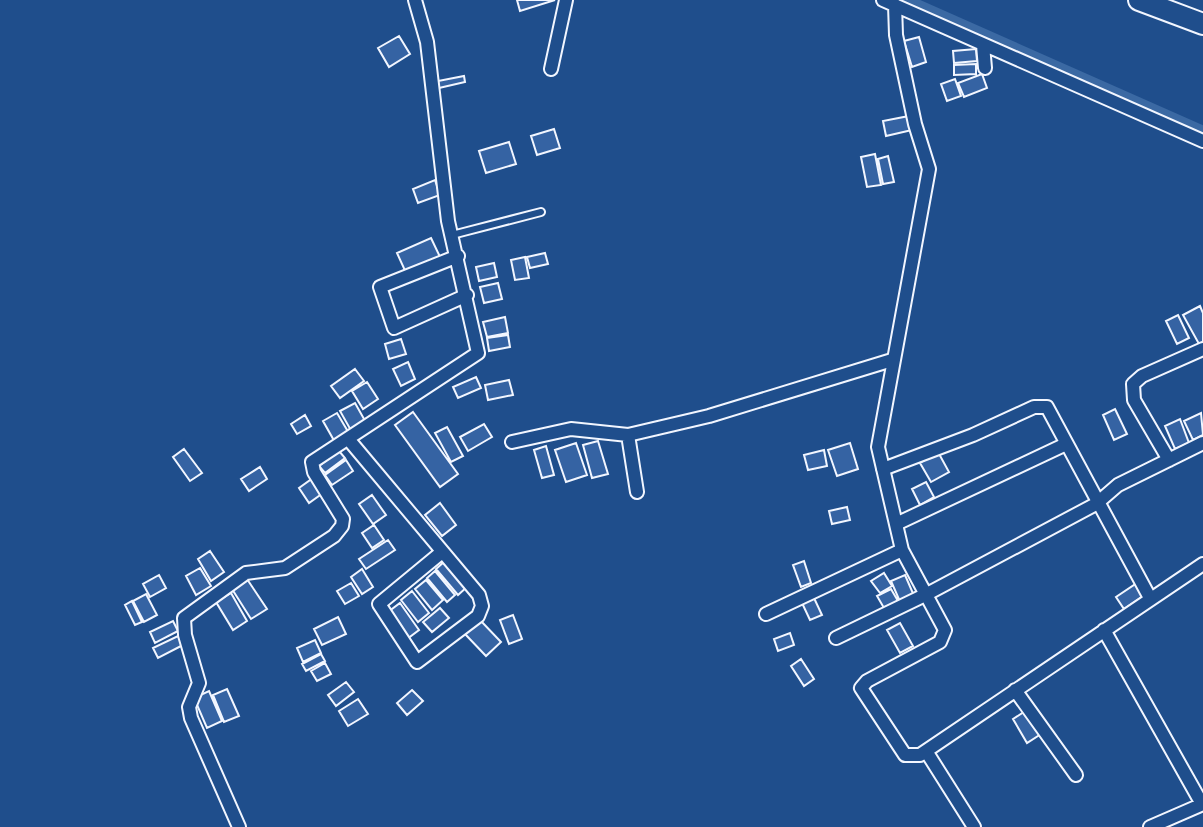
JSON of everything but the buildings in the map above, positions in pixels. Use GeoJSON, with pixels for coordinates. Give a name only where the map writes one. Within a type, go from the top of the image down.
{"type":"FeatureCollection","features":[{"type":"Feature","properties":{"kind":"main road"},"geometry":{"type":"LineString","coordinates":[[1139,0],[1203,24]]}},
{"type":"Feature","properties":{"kind":"street"},"geometry":{"type":"LineString","coordinates":[[239,827],[191,718],[189,707],[199,683],[183,626],[184,618],[246,573],[285,568],[340,531],[343,519],[312,464],[320,454],[349,440],[475,357],[479,344],[452,235],[427,42],[415,0]]}},
{"type":"Feature","properties":{"kind":"street"},"geometry":{"type":"LineString","coordinates":[[551,69],[566,0]]}},
{"type":"Feature","properties":{"kind":"street"},"geometry":{"type":"LineString","coordinates":[[889,2],[1203,141]]}},
{"type":"Feature","properties":{"kind":"street"},"geometry":{"type":"LineString","coordinates":[[889,2],[915,124],[929,169],[878,447],[902,550],[945,630],[940,642],[878,673],[861,688],[905,755],[913,757],[1203,564]]}},
{"type":"Feature","properties":{"kind":"street"},"geometry":{"type":"LineString","coordinates":[[983,45],[985,68]]}},
{"type":"Feature","properties":{"kind":"street"},"geometry":{"type":"LineString","coordinates":[[458,256],[380,287],[394,328],[467,295]]}},
{"type":"Feature","properties":{"kind":"street"},"geometry":{"type":"LineString","coordinates":[[1169,460],[1134,400],[1133,384],[1142,376],[1203,349]]}},
{"type":"Feature","properties":{"kind":"street"},"geometry":{"type":"LineString","coordinates":[[512,442],[571,429],[628,435],[709,416],[892,360]]}},
{"type":"Feature","properties":{"kind":"street"},"geometry":{"type":"LineString","coordinates":[[883,469],[1038,406],[1050,410],[1064,445],[1150,598]]}},
{"type":"Feature","properties":{"kind":"street"},"geometry":{"type":"LineString","coordinates":[[628,435],[637,492]]}},
{"type":"Feature","properties":{"kind":"street"},"geometry":{"type":"LineString","coordinates":[[349,440],[479,595],[482,609],[457,633],[417,662],[382,614],[379,604],[442,552]]}},
{"type":"Feature","properties":{"kind":"street"},"geometry":{"type":"LineString","coordinates":[[836,638],[927,594],[1096,504],[1118,485],[1203,443]]}},
{"type":"Feature","properties":{"kind":"street"},"geometry":{"type":"LineString","coordinates":[[896,524],[1064,445]]}},
{"type":"Feature","properties":{"kind":"street"},"geometry":{"type":"LineString","coordinates":[[766,614],[902,550]]}},
{"type":"Feature","properties":{"kind":"street"},"geometry":{"type":"LineString","coordinates":[[1104,630],[1203,804],[1150,827]]}},
{"type":"Feature","properties":{"kind":"street"},"geometry":{"type":"LineString","coordinates":[[1015,690],[1076,775]]}},
{"type":"Feature","properties":{"kind":"street"},"geometry":{"type":"LineString","coordinates":[[926,751],[974,827]]}},
{"type":"Feature","properties":{"kind":"lane"},"geometry":{"type":"LineString","coordinates":[[452,235],[541,212]]}},
{"type":"Feature","properties":{"kind":"waterway"},"geometry":{"type":"LineString","coordinates":[[903,0],[1203,133]]}}]}
